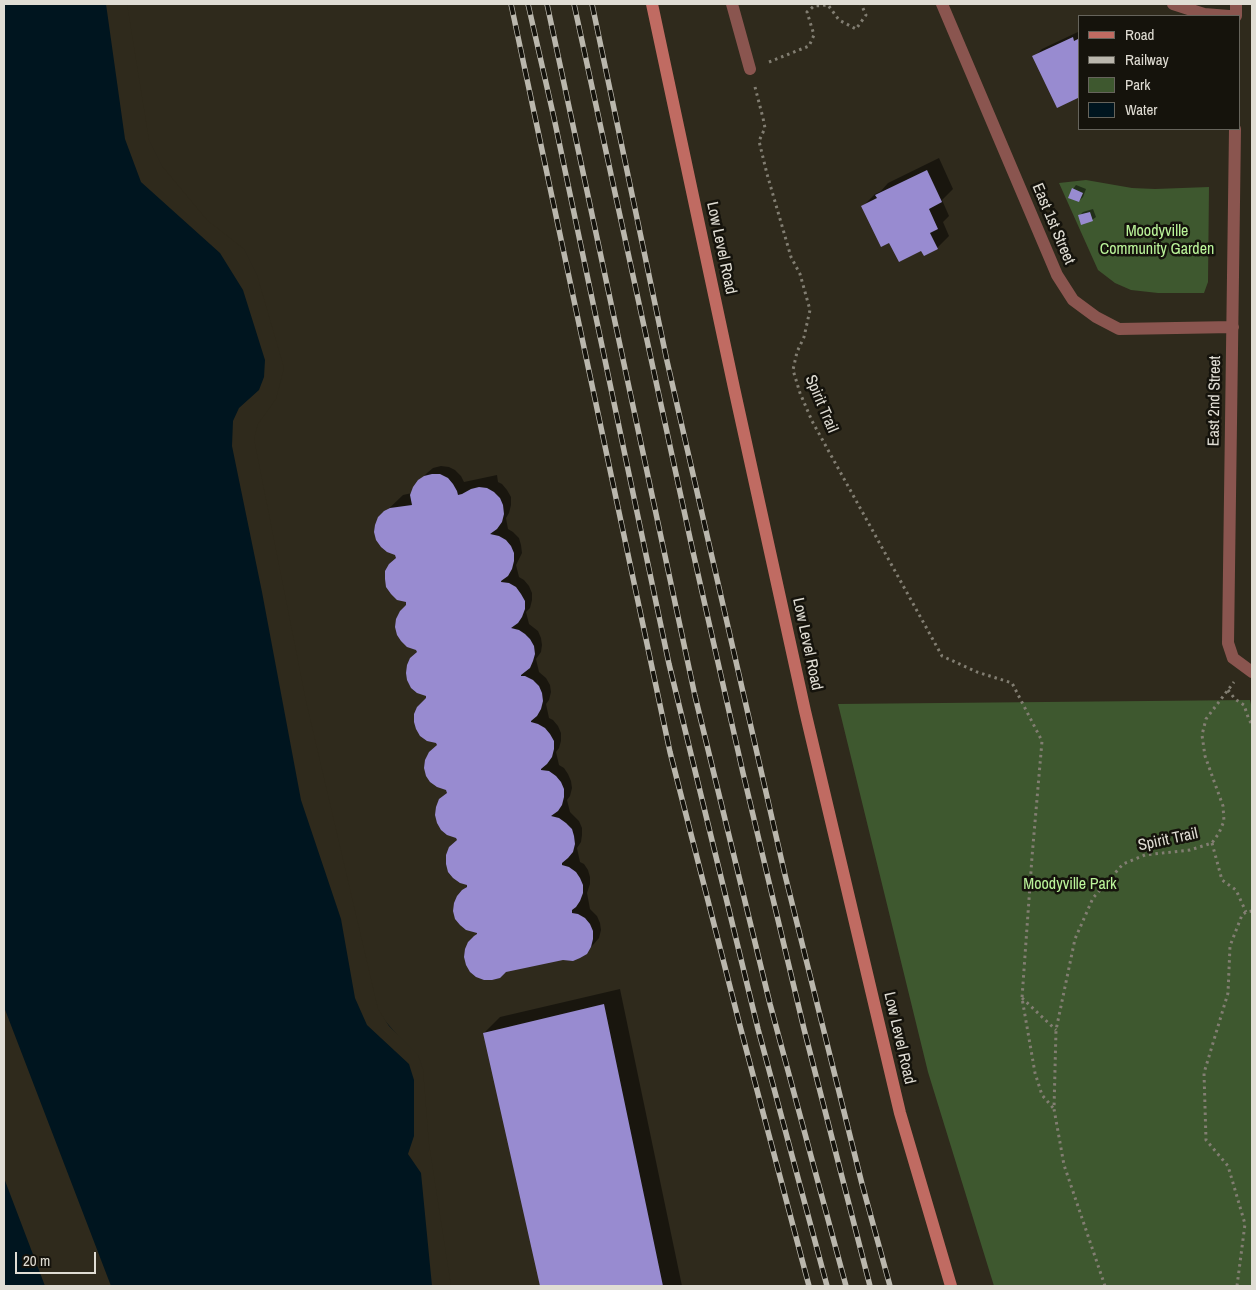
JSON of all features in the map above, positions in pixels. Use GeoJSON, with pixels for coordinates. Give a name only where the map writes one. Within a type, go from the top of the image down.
{"type":"FeatureCollection","features":[{"type":"Feature","properties":{"kind":"main road","name":"Low Level Road"},"geometry":{"type":"LineString","coordinates":[[652,4],[805,711],[900,1114],[951,1286]]}},
{"type":"Feature","properties":{"kind":"street"},"geometry":{"type":"LineString","coordinates":[[732,4],[750,69]]}},
{"type":"Feature","properties":{"kind":"street","name":"East 1st Street"},"geometry":{"type":"LineString","coordinates":[[942,4],[1057,275],[1073,300],[1096,317],[1119,329],[1232,327]]}},
{"type":"Feature","properties":{"kind":"street"},"geometry":{"type":"LineString","coordinates":[[1173,4],[1204,14],[1216,15]]}},
{"type":"Feature","properties":{"kind":"street","name":"East 2nd Street"},"geometry":{"type":"LineString","coordinates":[[1234,130],[1228,643],[1233,658],[1248,669]]}},
{"type":"Feature","properties":{"kind":"path"},"geometry":{"type":"LineString","coordinates":[[750,69],[809,46],[814,35],[807,12],[814,6],[828,5],[839,20],[856,29],[866,15],[861,4]]}},
{"type":"Feature","properties":{"kind":"path","name":"Spirit Trail"},"geometry":{"type":"LineString","coordinates":[[750,69],[765,128],[759,141],[767,174],[791,257],[800,274],[810,310],[804,337],[797,352],[793,370],[800,393],[815,427],[942,656],[978,672],[1012,683],[1042,741],[1022,998],[1035,1073],[1042,1095],[1054,1109]]}},
{"type":"Feature","properties":{"kind":"path","name":"Spirit Trail"},"geometry":{"type":"LineString","coordinates":[[1105,1286],[1064,1165],[1054,1109],[1056,1030],[1075,939],[1093,898],[1123,864],[1145,855],[1190,850],[1212,843],[1219,833],[1224,822],[1223,806],[1205,756],[1202,735],[1206,719],[1234,681]]}},
{"type":"Feature","properties":{"kind":"path"},"geometry":{"type":"LineString","coordinates":[[1228,690],[1235,699],[1244,705],[1252,724]]}},
{"type":"Feature","properties":{"kind":"path"},"geometry":{"type":"LineString","coordinates":[[1212,843],[1222,880],[1236,890],[1246,912]]}},
{"type":"Feature","properties":{"kind":"path"},"geometry":{"type":"LineString","coordinates":[[1237,1286],[1245,1224],[1228,1166],[1206,1140],[1204,1073],[1228,993],[1230,946],[1242,915],[1252,911]]}},
{"type":"Feature","properties":{"kind":"path"},"geometry":{"type":"LineString","coordinates":[[1022,998],[1056,1030]]}},
{"type":"Feature","properties":{"kind":"green space","name":"Moodyville Community Garden"},"geometry":{"type":"Polygon","coordinates":[[[1086,180],[1132,188],[1209,187],[1208,282],[1204,293],[1158,293],[1131,290],[1115,283],[1098,270],[1059,183],[1086,180]]]}},
{"type":"Feature","properties":{"kind":"green space","name":"Moodyville Park"},"geometry":{"type":"Polygon","coordinates":[[[1250,700],[1252,709],[1252,1286],[994,1286],[928,1072],[838,704],[1250,700]]]}},
{"type":"Feature","properties":{"kind":"water"},"geometry":{"type":"Polygon","coordinates":[[[4,4],[124,4],[146,141],[160,167],[206,222],[241,250],[282,368],[256,423],[251,439],[304,702],[376,1010],[416,1057],[426,1145],[449,1286],[4,1286],[4,4]]]}},
{"type":"Feature","properties":{"kind":"pier"},"geometry":{"type":"Polygon","coordinates":[[[106,4],[127,4],[149,140],[162,166],[207,220],[244,249],[257,275],[284,368],[276,399],[258,424],[254,439],[306,701],[378,1009],[389,1026],[418,1055],[423,1069],[429,1144],[451,1286],[432,1286],[421,1173],[408,1154],[414,1136],[414,1080],[409,1064],[367,1025],[355,998],[341,919],[301,800],[262,592],[232,446],[233,421],[239,408],[259,390],[264,377],[265,360],[243,290],[220,253],[141,182],[125,139],[106,4]]]}},
{"type":"Feature","properties":{"kind":"pier"},"geometry":{"type":"Polygon","coordinates":[[[4,1007],[111,1286],[45,1286],[4,1178],[4,1007]]]}},
{"type":"Feature","properties":{"kind":"building"},"geometry":{"type":"Polygon","coordinates":[[[1073,37],[1074,41],[1078,39],[1078,98],[1057,108],[1032,56],[1073,37]]]}},
{"type":"Feature","properties":{"kind":"building"},"geometry":{"type":"Polygon","coordinates":[[[927,170],[942,202],[929,209],[938,229],[930,233],[938,249],[924,256],[921,251],[899,262],[889,243],[881,247],[861,206],[877,198],[875,195],[927,170]]]}},
{"type":"Feature","properties":{"kind":"building"},"geometry":{"type":"Polygon","coordinates":[[[1072,188],[1083,193],[1079,202],[1068,198],[1072,188]]]}},
{"type":"Feature","properties":{"kind":"building"},"geometry":{"type":"Polygon","coordinates":[[[1090,212],[1093,221],[1081,225],[1078,215],[1090,212]]]}},
{"type":"Feature","properties":{"kind":"building"},"geometry":{"type":"Polygon","coordinates":[[[432,474],[440,474],[448,478],[458,495],[479,487],[487,488],[500,498],[503,505],[504,514],[502,522],[490,534],[506,540],[514,553],[512,569],[501,582],[509,583],[516,587],[525,601],[522,617],[511,628],[525,634],[534,646],[535,654],[530,668],[521,676],[533,680],[539,686],[542,693],[541,709],[531,722],[545,728],[554,741],[554,749],[552,757],[541,770],[549,771],[556,776],[564,789],[562,805],[551,816],[559,818],[572,829],[575,844],[573,852],[562,865],[576,872],[583,885],[580,901],[572,910],[572,913],[585,918],[593,931],[591,947],[587,954],[580,958],[573,961],[563,960],[506,972],[500,978],[492,980],[476,977],[466,965],[465,949],[468,942],[477,933],[466,930],[460,925],[455,919],[453,911],[457,896],[467,885],[460,883],[448,872],[446,855],[449,847],[457,840],[441,830],[435,815],[439,799],[447,793],[446,790],[430,782],[424,768],[429,752],[437,745],[420,736],[416,729],[414,714],[426,696],[417,693],[411,688],[406,673],[410,658],[417,652],[407,647],[397,635],[396,619],[406,605],[406,602],[397,600],[386,587],[385,571],[396,558],[395,555],[381,547],[376,540],[374,532],[378,517],[384,511],[390,508],[412,505],[410,495],[413,487],[418,480],[432,474]]]}},
{"type":"Feature","properties":{"kind":"building"},"geometry":{"type":"Polygon","coordinates":[[[604,1004],[663,1286],[540,1286],[483,1033],[604,1004]]]}},
{"type":"Feature","properties":{"kind":"railway"},"geometry":{"type":"LineString","coordinates":[[511,4],[670,752],[809,1286]]}},
{"type":"Feature","properties":{"kind":"railway"},"geometry":{"type":"LineString","coordinates":[[528,4],[554,118],[669,664],[758,1029],[827,1286]]}},
{"type":"Feature","properties":{"kind":"railway"},"geometry":{"type":"LineString","coordinates":[[547,4],[695,696],[770,1004],[846,1286]]}},
{"type":"Feature","properties":{"kind":"railway"},"geometry":{"type":"LineString","coordinates":[[574,4],[743,773],[804,1029],[870,1286]]}},
{"type":"Feature","properties":{"kind":"railway"},"geometry":{"type":"LineString","coordinates":[[592,4],[667,361],[785,875],[862,1184],[890,1286]]}}]}
